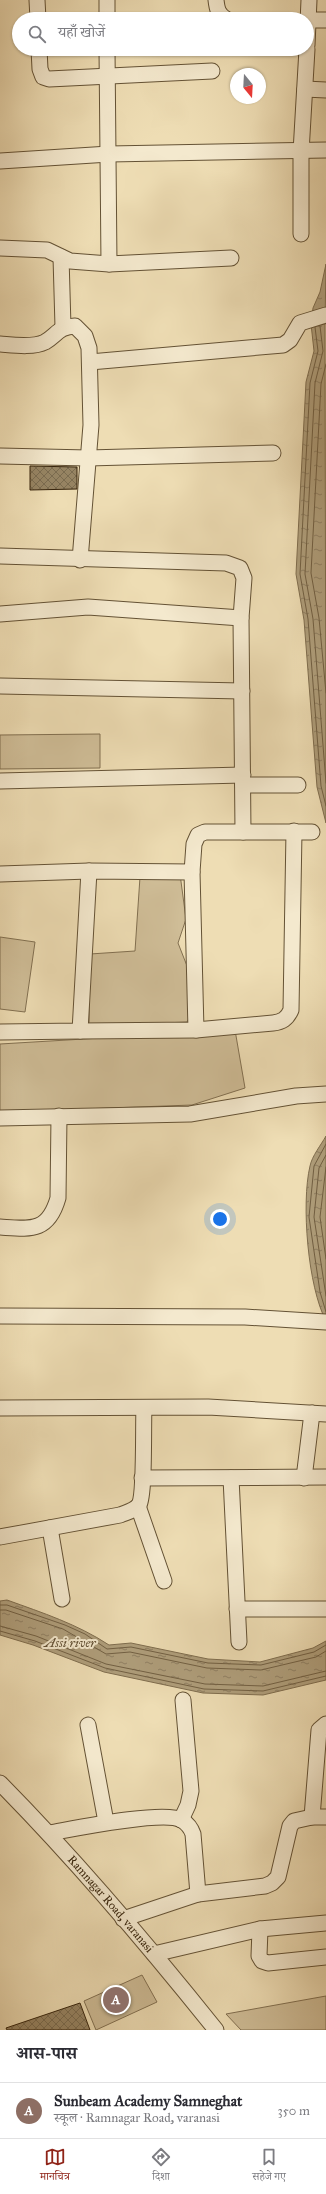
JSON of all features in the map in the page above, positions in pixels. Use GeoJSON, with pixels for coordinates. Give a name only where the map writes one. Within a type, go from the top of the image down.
{"type":"FeatureCollection","features":[{"type":"Feature","properties":{"kind":"street"},"geometry":{"type":"LineString","coordinates":[[37,0],[38,12]]}},
{"type":"Feature","properties":{"kind":"street"},"geometry":{"type":"LineString","coordinates":[[107,0],[107,12]]}},
{"type":"Feature","properties":{"kind":"street"},"geometry":{"type":"LineString","coordinates":[[216,0],[216,8],[218,12]]}},
{"type":"Feature","properties":{"kind":"street"},"geometry":{"type":"LineString","coordinates":[[308,12],[309,0]]}},
{"type":"Feature","properties":{"kind":"street"},"geometry":{"type":"LineString","coordinates":[[314,20],[326,20]]}},
{"type":"Feature","properties":{"kind":"street"},"geometry":{"type":"LineString","coordinates":[[39,56],[40,69],[43,77],[49,79],[212,71]]}},
{"type":"Feature","properties":{"kind":"street"},"geometry":{"type":"LineString","coordinates":[[107,56],[109,264]]}},
{"type":"Feature","properties":{"kind":"street"},"geometry":{"type":"LineString","coordinates":[[300,234],[307,56]]}},
{"type":"Feature","properties":{"kind":"street"},"geometry":{"type":"LineString","coordinates":[[305,89],[326,90]]}},
{"type":"Feature","properties":{"kind":"street"},"geometry":{"type":"LineString","coordinates":[[0,161],[109,154],[302,152],[326,150]]}},
{"type":"Feature","properties":{"kind":"street"},"geometry":{"type":"LineString","coordinates":[[0,248],[47,250],[70,261],[109,264],[231,258]]}},
{"type":"Feature","properties":{"kind":"street"},"geometry":{"type":"LineString","coordinates":[[61,257],[63,327]]}},
{"type":"Feature","properties":{"kind":"street"},"geometry":{"type":"LineString","coordinates":[[90,362],[275,347],[283,345],[290,340],[300,323],[326,315]]}},
{"type":"Feature","properties":{"kind":"street"},"geometry":{"type":"LineString","coordinates":[[0,344],[29,345],[44,342],[63,327],[75,326],[85,336],[89,348],[90,362],[90,425],[80,560]]}},
{"type":"Feature","properties":{"kind":"street"},"geometry":{"type":"LineString","coordinates":[[0,456],[88,458],[273,454]]}},
{"type":"Feature","properties":{"kind":"street"},"geometry":{"type":"LineString","coordinates":[[0,556],[80,560],[226,563],[240,568],[244,578],[241,618],[244,832]]}},
{"type":"Feature","properties":{"kind":"street"},"geometry":{"type":"LineString","coordinates":[[0,614],[88,607],[241,618]]}},
{"type":"Feature","properties":{"kind":"street"},"geometry":{"type":"LineString","coordinates":[[0,686],[242,691]]}},
{"type":"Feature","properties":{"kind":"street"},"geometry":{"type":"LineString","coordinates":[[0,781],[243,780],[298,785]]}},
{"type":"Feature","properties":{"kind":"street"},"geometry":{"type":"LineString","coordinates":[[196,1030],[192,872],[194,844],[198,835],[205,832],[312,832]]}},
{"type":"Feature","properties":{"kind":"street"},"geometry":{"type":"LineString","coordinates":[[0,1032],[196,1030],[282,1022],[288,1017],[291,1010],[294,832]]}},
{"type":"Feature","properties":{"kind":"street"},"geometry":{"type":"LineString","coordinates":[[0,874],[89,871],[192,872]]}},
{"type":"Feature","properties":{"kind":"street"},"geometry":{"type":"LineString","coordinates":[[80,1032],[89,871]]}},
{"type":"Feature","properties":{"kind":"street"},"geometry":{"type":"LineString","coordinates":[[0,1118],[190,1114],[296,1096],[323,1094]]}},
{"type":"Feature","properties":{"kind":"street"},"geometry":{"type":"LineString","coordinates":[[0,1227],[34,1229],[43,1224],[54,1212],[58,1198],[59,1116]]}},
{"type":"Feature","properties":{"kind":"street"},"geometry":{"type":"LineString","coordinates":[[0,1316],[245,1318],[325,1322]]}},
{"type":"Feature","properties":{"kind":"street"},"geometry":{"type":"LineString","coordinates":[[0,1408],[208,1407],[319,1413],[304,1478]]}},
{"type":"Feature","properties":{"kind":"street"},"geometry":{"type":"LineString","coordinates":[[0,1537],[120,1515],[131,1511],[138,1506],[140,1501],[142,1478],[144,1408]]}},
{"type":"Feature","properties":{"kind":"street"},"geometry":{"type":"LineString","coordinates":[[142,1478],[304,1478],[326,1476]]}},
{"type":"Feature","properties":{"kind":"street"},"geometry":{"type":"LineString","coordinates":[[231,1478],[239,1642]]}},
{"type":"Feature","properties":{"kind":"street"},"geometry":{"type":"LineString","coordinates":[[138,1506],[164,1581]]}},
{"type":"Feature","properties":{"kind":"street"},"geometry":{"type":"LineString","coordinates":[[50,1528],[62,1599]]}},
{"type":"Feature","properties":{"kind":"street"},"geometry":{"type":"LineString","coordinates":[[237,1609],[326,1609]]}},
{"type":"Feature","properties":{"kind":"street"},"geometry":{"type":"LineString","coordinates":[[181,1820],[188,1805],[191,1791],[182,1700]]}},
{"type":"Feature","properties":{"kind":"street"},"geometry":{"type":"LineString","coordinates":[[123,1919],[198,1894],[266,1886],[272,1883],[279,1872],[290,1826],[294,1821],[319,1817],[319,1730],[326,1724]]}},
{"type":"Feature","properties":{"kind":"street"},"geometry":{"type":"LineString","coordinates":[[88,1725],[106,1822]]}},
{"type":"Feature","properties":{"kind":"street","name":"Ramnagar Road, varanasi"},"geometry":{"type":"LineString","coordinates":[[0,1783],[50,1833],[154,1954],[216,2030]]}},
{"type":"Feature","properties":{"kind":"street"},"geometry":{"type":"LineString","coordinates":[[50,1833],[106,1822],[170,1818],[181,1820],[190,1826],[193,1834],[198,1894]]}},
{"type":"Feature","properties":{"kind":"street"},"geometry":{"type":"LineString","coordinates":[[154,1954],[260,1929],[326,1923]]}},
{"type":"Feature","properties":{"kind":"street"},"geometry":{"type":"LineString","coordinates":[[260,1929],[259,1956],[262,1961],[268,1963],[326,1957]]}},
{"type":"Feature","properties":{"kind":"shaded area"},"geometry":{"type":"Polygon","coordinates":[[[100,734],[100,768],[0,769],[0,735],[100,734]]]}},
{"type":"Feature","properties":{"kind":"shaded area"},"geometry":{"type":"Polygon","coordinates":[[[180,874],[186,919],[178,943],[200,999],[187,1022],[89,1026],[90,954],[135,951],[140,877],[180,874]]]}},
{"type":"Feature","properties":{"kind":"shaded area"},"geometry":{"type":"Polygon","coordinates":[[[0,937],[35,942],[25,1012],[0,1009],[0,937]]]}},
{"type":"Feature","properties":{"kind":"shaded area"},"geometry":{"type":"Polygon","coordinates":[[[235,1030],[245,1088],[192,1105],[0,1112],[0,1044],[235,1030]]]}},
{"type":"Feature","properties":{"kind":"shaded area"},"geometry":{"type":"Polygon","coordinates":[[[142,1975],[157,2002],[96,2030],[84,2001],[142,1975]]]}},
{"type":"Feature","properties":{"kind":"shaded area"},"geometry":{"type":"Polygon","coordinates":[[[326,1996],[326,2030],[241,2030],[226,2014],[326,1996]]]}},
{"type":"Feature","properties":{"kind":"water"},"geometry":{"type":"Polygon","coordinates":[[[326,264],[326,823],[317,787],[304,620],[296,574],[306,382],[314,351],[311,324],[313,308],[320,292],[326,264]]]}},
{"type":"Feature","properties":{"kind":"water"},"geometry":{"type":"Polygon","coordinates":[[[326,1136],[326,1321],[315,1288],[311,1267],[306,1223],[306,1201],[307,1182],[311,1162],[326,1136]]]}},
{"type":"Feature","properties":{"kind":"water","name":"Assi river"},"geometry":{"type":"Polygon","coordinates":[[[7,1600],[47,1614],[72,1625],[109,1645],[131,1643],[208,1659],[260,1662],[313,1648],[326,1641],[326,1680],[263,1695],[203,1693],[104,1672],[33,1645],[0,1635],[0,1601],[7,1600]]]}},
{"type":"Feature","properties":{"kind":"building"},"geometry":{"type":"Polygon","coordinates":[[[30,466],[77,467],[77,489],[30,490],[30,466]]]}},
{"type":"Feature","properties":{"kind":"building"},"geometry":{"type":"Polygon","coordinates":[[[80,2003],[90,2030],[7,2030],[6,2028],[80,2003]]]}},
{"type":"Feature","properties":{"kind":"place","name":"Sunbeam Academy Samneghat"},"geometry":{"type":"Point","coordinates":[116,2000]}}]}
